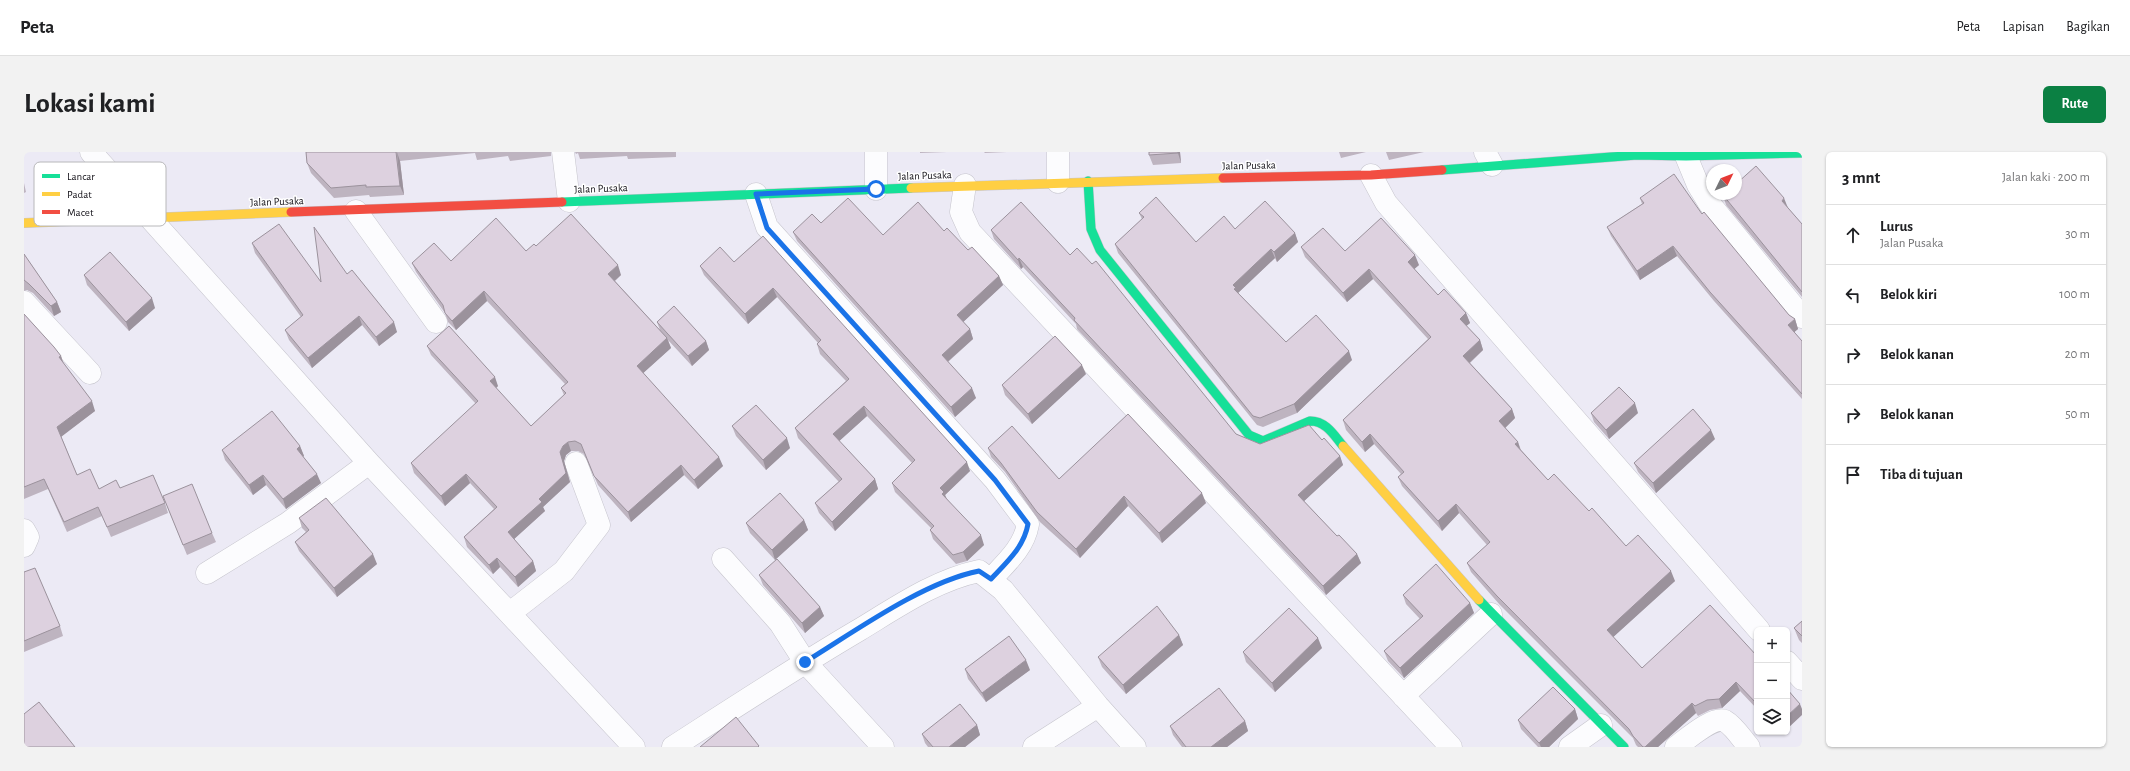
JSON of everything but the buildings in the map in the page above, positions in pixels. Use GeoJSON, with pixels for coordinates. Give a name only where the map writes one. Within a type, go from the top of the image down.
{"type":"FeatureCollection","features":[{"type":"Feature","properties":{"kind":"street"},"geometry":{"type":"LineString","coordinates":[[91,152],[100,162]]}},
{"type":"Feature","properties":{"kind":"street"},"geometry":{"type":"LineString","coordinates":[[563,152],[568,201]]}},
{"type":"Feature","properties":{"kind":"street"},"geometry":{"type":"LineString","coordinates":[[876,152],[876,189]]}},
{"type":"Feature","properties":{"kind":"street"},"geometry":{"type":"LineString","coordinates":[[1058,152],[1058,182]]}},
{"type":"Feature","properties":{"kind":"street","name":"Jalan Pusaka"},"geometry":{"type":"LineString","coordinates":[[166,216],[356,211],[965,185],[1371,175],[1489,159],[1636,154],[1686,156],[1802,153]]}},
{"type":"Feature","properties":{"kind":"street"},"geometry":{"type":"LineString","coordinates":[[1686,156],[1698,184],[1709,203],[1802,317]]}},
{"type":"Feature","properties":{"kind":"street"},"geometry":{"type":"LineString","coordinates":[[1371,175],[1386,203],[1756,627]]}},
{"type":"Feature","properties":{"kind":"street"},"geometry":{"type":"LineString","coordinates":[[1088,181],[1091,229],[1100,250],[1249,435],[1263,441],[1310,421],[1318,421],[1326,426],[1491,614],[1624,747]]}},
{"type":"Feature","properties":{"kind":"street"},"geometry":{"type":"LineString","coordinates":[[965,185],[961,212],[970,232],[1451,747]]}},
{"type":"Feature","properties":{"kind":"street"},"geometry":{"type":"LineString","coordinates":[[756,194],[767,228],[995,480],[1028,524],[1026,537],[1014,555],[991,579]]}},
{"type":"Feature","properties":{"kind":"street"},"geometry":{"type":"LineString","coordinates":[[356,211],[436,322]]}},
{"type":"Feature","properties":{"kind":"street","name":"Jalan Pusaka"},"geometry":{"type":"LineString","coordinates":[[24,223],[34,222]]}},
{"type":"Feature","properties":{"kind":"street"},"geometry":{"type":"LineString","coordinates":[[158,226],[370,462],[634,747]]}},
{"type":"Feature","properties":{"kind":"street"},"geometry":{"type":"LineString","coordinates":[[24,302],[90,373]]}},
{"type":"Feature","properties":{"kind":"street"},"geometry":{"type":"LineString","coordinates":[[207,573],[288,523],[370,462]]}},
{"type":"Feature","properties":{"kind":"street"},"geometry":{"type":"LineString","coordinates":[[510,614],[564,571],[599,525],[576,463]]}},
{"type":"Feature","properties":{"kind":"street"},"geometry":{"type":"LineString","coordinates":[[24,530],[28,537],[24,546]]}},
{"type":"Feature","properties":{"kind":"street"},"geometry":{"type":"LineString","coordinates":[[723,559],[780,623],[805,662],[883,747]]}},
{"type":"Feature","properties":{"kind":"street"},"geometry":{"type":"LineString","coordinates":[[673,747],[805,662],[914,596],[965,574],[979,571],[991,579],[1002,590],[1098,706],[1135,747]]}},
{"type":"Feature","properties":{"kind":"street"},"geometry":{"type":"LineString","coordinates":[[1403,696],[1491,614]]}},
{"type":"Feature","properties":{"kind":"street"},"geometry":{"type":"LineString","coordinates":[[1788,663],[1802,679]]}},
{"type":"Feature","properties":{"kind":"street"},"geometry":{"type":"LineString","coordinates":[[1034,747],[1098,706]]}},
{"type":"Feature","properties":{"kind":"street"},"geometry":{"type":"LineString","coordinates":[[1676,747],[1711,722],[1719,720],[1726,721],[1749,747]]}},
{"type":"Feature","properties":{"kind":"street"},"geometry":{"type":"LineString","coordinates":[[1570,747],[1601,725]]}},
{"type":"Feature","properties":{"kind":"traffic: fast"},"geometry":{"type":"LineString","coordinates":[[1442,170],[1637,155],[1686,156],[1802,153]]}},
{"type":"Feature","properties":{"kind":"traffic: fast"},"geometry":{"type":"LineString","coordinates":[[1088,181],[1091,229],[1100,250],[1249,435],[1263,441],[1310,421],[1321,423],[1329,429],[1343,446]]}},
{"type":"Feature","properties":{"kind":"traffic: fast"},"geometry":{"type":"LineString","coordinates":[[562,202],[911,188]]}},
{"type":"Feature","properties":{"kind":"traffic: fast"},"geometry":{"type":"LineString","coordinates":[[1479,600],[1624,747]]}},
{"type":"Feature","properties":{"kind":"traffic: slow"},"geometry":{"type":"LineString","coordinates":[[911,188],[1223,178]]}},
{"type":"Feature","properties":{"kind":"traffic: slow"},"geometry":{"type":"LineString","coordinates":[[166,217],[291,212]]}},
{"type":"Feature","properties":{"kind":"traffic: slow"},"geometry":{"type":"LineString","coordinates":[[24,223],[34,223]]}},
{"type":"Feature","properties":{"kind":"traffic: slow"},"geometry":{"type":"LineString","coordinates":[[1343,446],[1479,600]]}},
{"type":"Feature","properties":{"kind":"traffic: jam"},"geometry":{"type":"LineString","coordinates":[[1223,178],[1371,175],[1442,170]]}},
{"type":"Feature","properties":{"kind":"traffic: jam"},"geometry":{"type":"LineString","coordinates":[[291,212],[562,202]]}},
{"type":"Feature","properties":{"kind":"route"},"geometry":{"type":"LineString","coordinates":[[805,662],[914,596],[965,574],[979,571],[991,579],[1014,555],[1026,537],[1028,524],[995,480],[767,228],[756,194],[876,189]]}}]}
